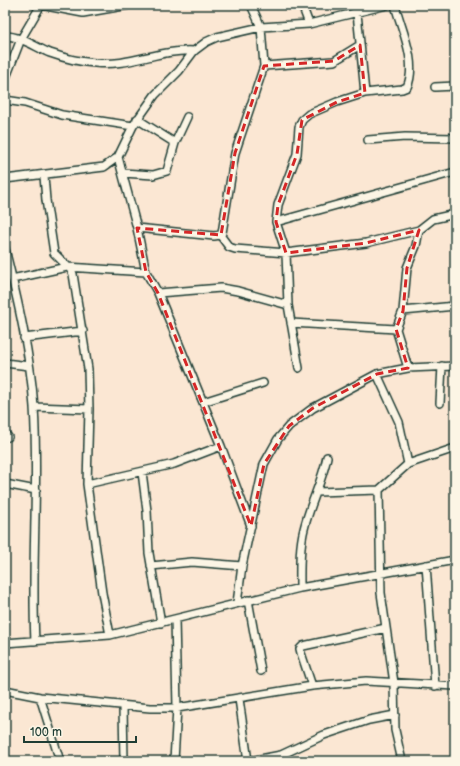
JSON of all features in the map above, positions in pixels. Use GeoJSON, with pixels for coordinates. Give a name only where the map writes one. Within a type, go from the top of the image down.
{"type":"FeatureCollection","features":[{"type":"Feature","properties":{"kind":"street"},"geometry":{"type":"LineString","coordinates":[[5,80],[21,39],[41,5],[83,13],[108,7],[129,5]]}},
{"type":"Feature","properties":{"kind":"street"},"geometry":{"type":"LineString","coordinates":[[220,235],[223,229],[230,174],[235,153],[264,66],[261,27],[251,5]]}},
{"type":"Feature","properties":{"kind":"street"},"geometry":{"type":"LineString","coordinates":[[302,5],[308,24]]}},
{"type":"Feature","properties":{"kind":"street"},"geometry":{"type":"LineString","coordinates":[[354,5],[357,13],[365,93]]}},
{"type":"Feature","properties":{"kind":"street"},"geometry":{"type":"LineString","coordinates":[[5,179],[44,176],[104,168],[118,156],[133,126],[155,95],[187,62],[194,51],[206,42],[217,37],[261,27],[308,24],[387,5]]}},
{"type":"Feature","properties":{"kind":"street"},"geometry":{"type":"LineString","coordinates":[[299,368],[288,305],[286,253],[276,222],[278,205],[297,154],[299,127],[302,120],[309,114],[330,105],[365,93],[408,87],[410,81],[409,48],[395,5]]}},
{"type":"Feature","properties":{"kind":"street"},"geometry":{"type":"LineString","coordinates":[[5,36],[21,39],[50,53],[95,63],[114,63],[136,60],[178,50],[194,51]]}},
{"type":"Feature","properties":{"kind":"street"},"geometry":{"type":"LineString","coordinates":[[264,66],[334,61],[360,45]]}},
{"type":"Feature","properties":{"kind":"street"},"geometry":{"type":"LineString","coordinates":[[435,87],[455,86]]}},
{"type":"Feature","properties":{"kind":"street"},"geometry":{"type":"LineString","coordinates":[[5,100],[25,103],[76,118],[133,126]]}},
{"type":"Feature","properties":{"kind":"street"},"geometry":{"type":"LineString","coordinates":[[123,173],[153,175],[166,171],[175,143],[187,117]]}},
{"type":"Feature","properties":{"kind":"street"},"geometry":{"type":"LineString","coordinates":[[137,120],[175,143]]}},
{"type":"Feature","properties":{"kind":"street"},"geometry":{"type":"LineString","coordinates":[[368,140],[404,137],[455,138]]}},
{"type":"Feature","properties":{"kind":"street"},"geometry":{"type":"LineString","coordinates":[[118,156],[137,228],[146,272],[158,293],[203,402],[221,446],[250,526]]}},
{"type":"Feature","properties":{"kind":"street"},"geometry":{"type":"LineString","coordinates":[[276,222],[455,172]]}},
{"type":"Feature","properties":{"kind":"street"},"geometry":{"type":"LineString","coordinates":[[44,176],[54,253],[73,274],[83,331],[88,369],[89,409],[87,484],[110,635]]}},
{"type":"Feature","properties":{"kind":"street"},"geometry":{"type":"LineString","coordinates":[[137,228],[220,235],[229,247],[236,249],[286,253],[366,243],[419,230],[433,219],[455,214]]}},
{"type":"Feature","properties":{"kind":"street"},"geometry":{"type":"LineString","coordinates":[[408,368],[396,329],[403,311],[407,268],[416,246],[419,230]]}},
{"type":"Feature","properties":{"kind":"street"},"geometry":{"type":"LineString","coordinates":[[5,249],[24,338],[34,407],[36,490],[32,593],[35,641]]}},
{"type":"Feature","properties":{"kind":"street"},"geometry":{"type":"LineString","coordinates":[[12,279],[67,267],[146,272]]}},
{"type":"Feature","properties":{"kind":"street"},"geometry":{"type":"LineString","coordinates":[[158,293],[221,288],[238,290],[288,305]]}},
{"type":"Feature","properties":{"kind":"street"},"geometry":{"type":"LineString","coordinates":[[403,311],[455,306]]}},
{"type":"Feature","properties":{"kind":"street"},"geometry":{"type":"LineString","coordinates":[[291,323],[396,329]]}},
{"type":"Feature","properties":{"kind":"street"},"geometry":{"type":"LineString","coordinates":[[24,338],[83,331]]}},
{"type":"Feature","properties":{"kind":"street"},"geometry":{"type":"LineString","coordinates":[[5,363],[29,366]]}},
{"type":"Feature","properties":{"kind":"street"},"geometry":{"type":"LineString","coordinates":[[440,403],[442,366]]}},
{"type":"Feature","properties":{"kind":"street"},"geometry":{"type":"LineString","coordinates":[[237,603],[242,566],[264,464],[278,439],[289,426],[313,408],[377,374],[408,368],[455,366]]}},
{"type":"Feature","properties":{"kind":"street"},"geometry":{"type":"LineString","coordinates":[[377,374],[399,422],[408,464]]}},
{"type":"Feature","properties":{"kind":"street"},"geometry":{"type":"LineString","coordinates":[[203,402],[263,383]]}},
{"type":"Feature","properties":{"kind":"street"},"geometry":{"type":"LineString","coordinates":[[34,407],[89,409]]}},
{"type":"Feature","properties":{"kind":"street"},"geometry":{"type":"LineString","coordinates":[[87,484],[174,464],[221,446]]}},
{"type":"Feature","properties":{"kind":"street"},"geometry":{"type":"LineString","coordinates":[[317,492],[379,490],[408,464],[455,448]]}},
{"type":"Feature","properties":{"kind":"street"},"geometry":{"type":"LineString","coordinates":[[300,588],[302,538],[304,528],[317,492],[327,457]]}},
{"type":"Feature","properties":{"kind":"street"},"geometry":{"type":"LineString","coordinates":[[142,472],[147,511],[148,542],[151,566],[161,623]]}},
{"type":"Feature","properties":{"kind":"street"},"geometry":{"type":"LineString","coordinates":[[5,484],[36,490]]}},
{"type":"Feature","properties":{"kind":"street"},"geometry":{"type":"LineString","coordinates":[[379,490],[380,573],[394,683],[395,730],[402,761]]}},
{"type":"Feature","properties":{"kind":"street"},"geometry":{"type":"LineString","coordinates":[[5,643],[110,635],[300,588],[455,560]]}},
{"type":"Feature","properties":{"kind":"street"},"geometry":{"type":"LineString","coordinates":[[151,566],[192,562],[242,566]]}},
{"type":"Feature","properties":{"kind":"street"},"geometry":{"type":"LineString","coordinates":[[426,565],[435,686]]}},
{"type":"Feature","properties":{"kind":"street"},"geometry":{"type":"LineString","coordinates":[[248,600],[260,671]]}},
{"type":"Feature","properties":{"kind":"street"},"geometry":{"type":"LineString","coordinates":[[174,761],[177,708],[175,619]]}},
{"type":"Feature","properties":{"kind":"street"},"geometry":{"type":"LineString","coordinates":[[312,686],[301,654],[300,649],[303,646],[386,628]]}},
{"type":"Feature","properties":{"kind":"street"},"geometry":{"type":"LineString","coordinates":[[5,690],[40,697],[123,707],[177,708],[312,686],[366,681],[455,686]]}},
{"type":"Feature","properties":{"kind":"street"},"geometry":{"type":"LineString","coordinates":[[40,697],[60,761]]}},
{"type":"Feature","properties":{"kind":"street"},"geometry":{"type":"LineString","coordinates":[[239,699],[248,761],[281,755],[324,735],[370,720],[395,715]]}},
{"type":"Feature","properties":{"kind":"street"},"geometry":{"type":"LineString","coordinates":[[123,707],[124,761]]}},
{"type":"Feature","properties":{"kind":"highlighted area"},"geometry":{"type":"Polygon","coordinates":[[[360,45],[365,93],[337,102],[302,120],[297,154],[278,205],[276,222],[286,253],[366,243],[419,230],[407,268],[403,311],[396,329],[408,368],[377,374],[313,408],[289,426],[264,464],[251,526],[158,293],[146,272],[137,228],[221,235],[235,153],[264,66],[334,61],[360,45]]]}}]}
